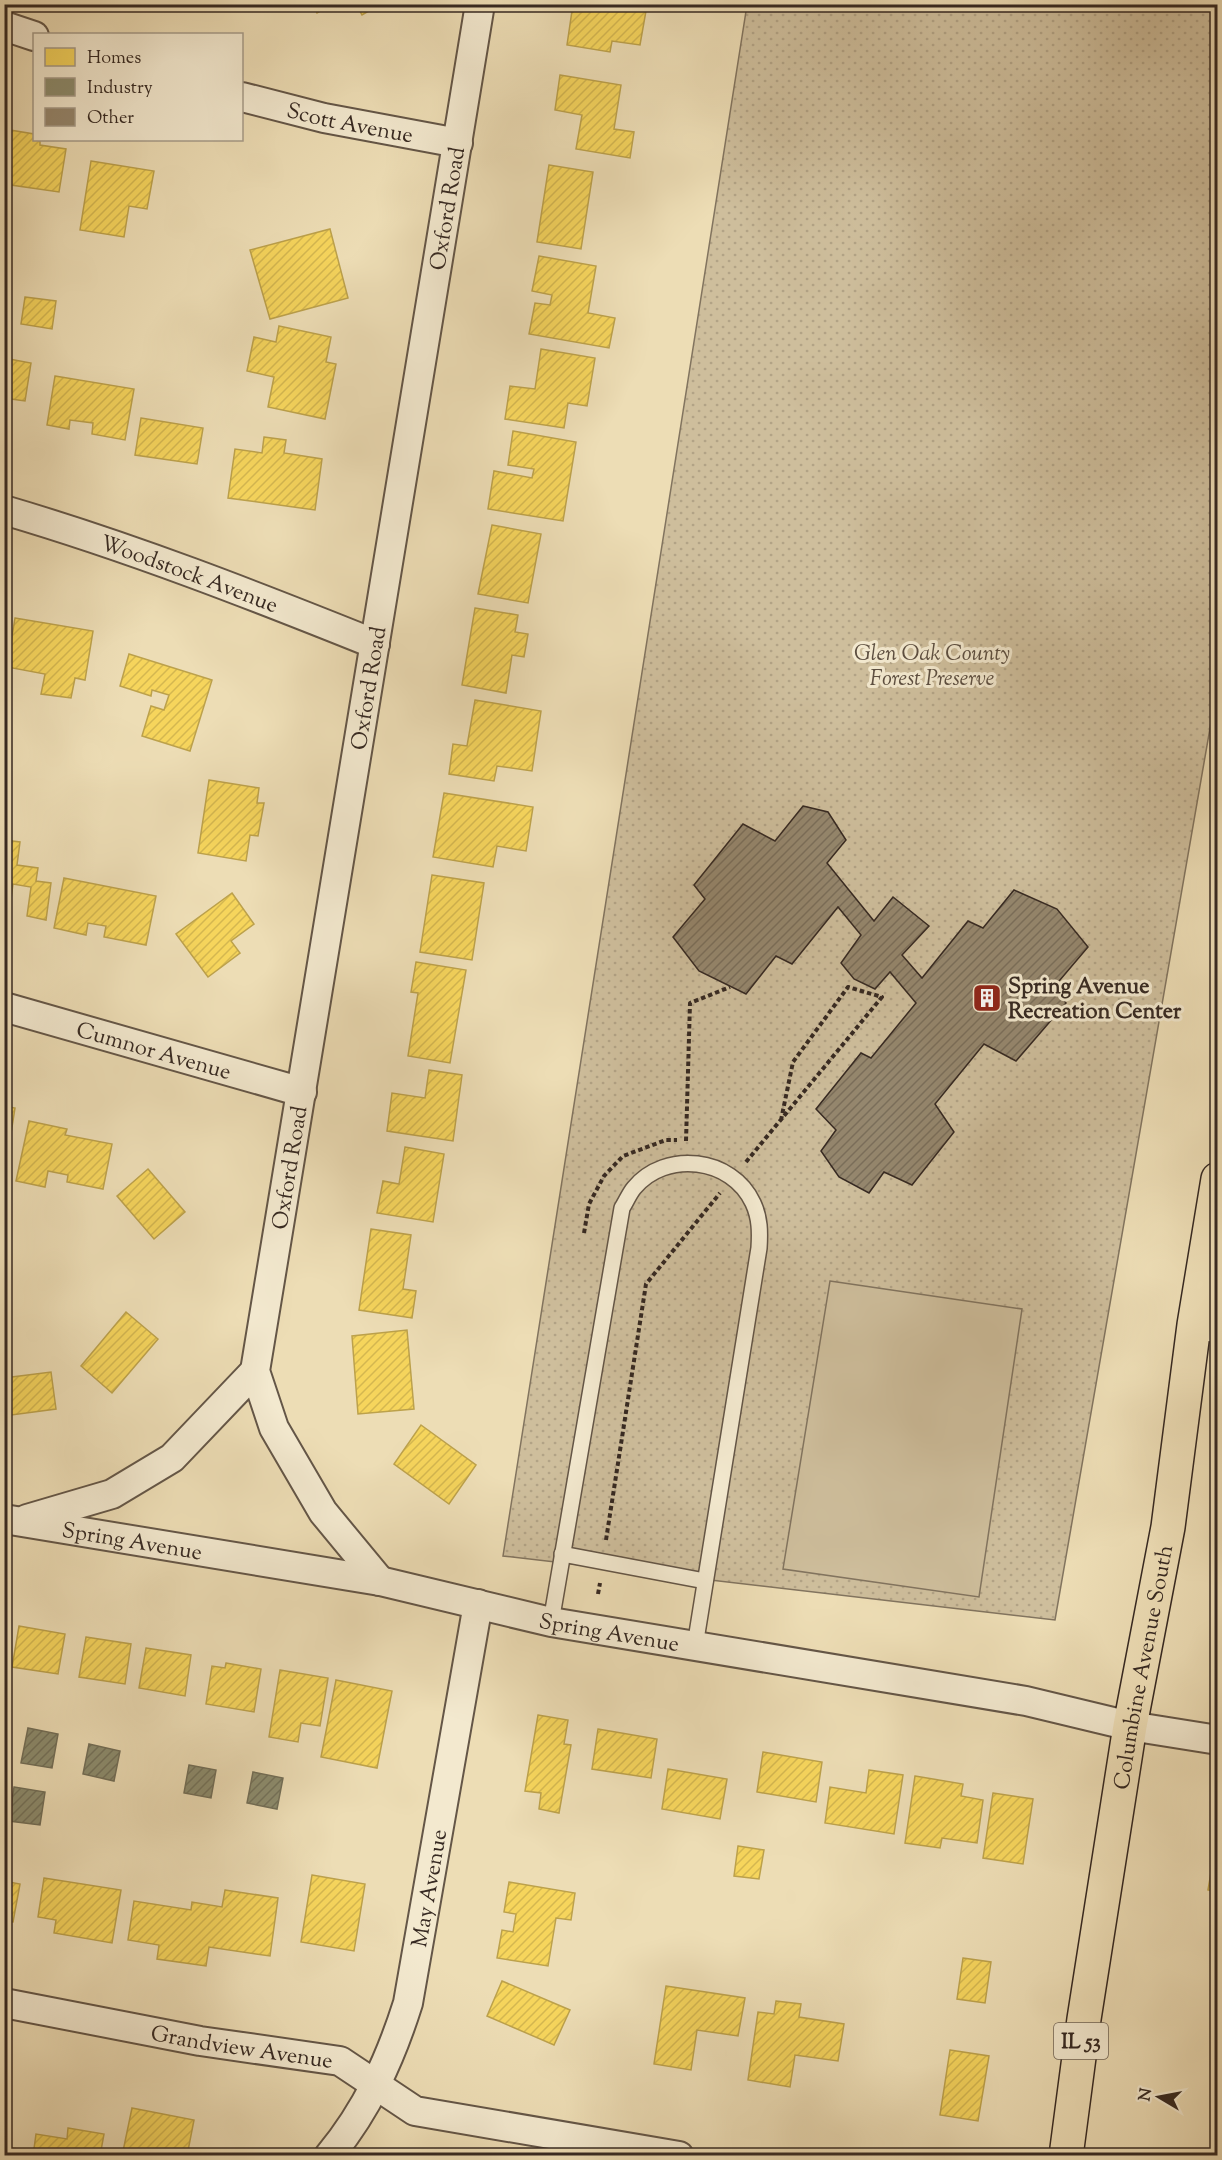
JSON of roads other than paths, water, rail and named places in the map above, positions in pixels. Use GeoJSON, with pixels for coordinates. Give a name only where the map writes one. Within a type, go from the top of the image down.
{"type":"FeatureCollection","features":[{"type":"Feature","properties":{"kind":"main road","name":"Columbine Avenue South"},"geometry":{"type":"LineString","coordinates":[[1066,2156],[1084,2019],[1130,1726],[1206,1327],[1218,1179]]}},
{"type":"Feature","properties":{"kind":"street","name":"Oxford Road"},"geometry":{"type":"LineString","coordinates":[[380,1581],[323,1512],[274,1428],[255,1371],[480,4]]}},
{"type":"Feature","properties":{"kind":"street"},"geometry":{"type":"LineString","coordinates":[[4,26],[33,36]]}},
{"type":"Feature","properties":{"kind":"street","name":"Scott Avenue"},"geometry":{"type":"LineString","coordinates":[[243,97],[324,118],[458,143]]}},
{"type":"Feature","properties":{"kind":"street","name":"Woodstock Avenue"},"geometry":{"type":"LineString","coordinates":[[4,510],[176,566],[375,644]]}},
{"type":"Feature","properties":{"kind":"street","name":"Cumnor Avenue"},"geometry":{"type":"LineString","coordinates":[[4,1007],[302,1092]]}},
{"type":"Feature","properties":{"kind":"street"},"geometry":{"type":"LineString","coordinates":[[12,1520],[112,1494],[172,1458],[255,1371]]}},
{"type":"Feature","properties":{"kind":"street","name":"Spring Avenue"},"geometry":{"type":"LineString","coordinates":[[12,1520],[380,1581],[551,1622],[1026,1701],[1130,1726],[1218,1740]]}},
{"type":"Feature","properties":{"kind":"street","name":"May Avenue"},"geometry":{"type":"LineString","coordinates":[[329,2156],[348,2133],[377,2085],[395,2045],[408,2004],[477,1604]]}},
{"type":"Feature","properties":{"kind":"street","name":"Grandview Avenue"},"geometry":{"type":"LineString","coordinates":[[4,2003],[200,2041],[340,2061],[415,2111],[679,2156]]}},
{"type":"Feature","properties":{"kind":"lane"},"geometry":{"type":"LineString","coordinates":[[551,1622],[622,1208],[634,1188],[652,1173],[674,1164],[697,1163],[720,1170],[739,1183],[753,1202],[760,1225],[759,1248],[695,1646]]}},
{"type":"Feature","properties":{"kind":"lane"},"geometry":{"type":"LineString","coordinates":[[562,1554],[705,1581]]}},
{"type":"Feature","properties":{"kind":"place","name":"Spring Avenue Recreation Center"},"geometry":{"type":"Point","coordinates":[987,998]}},
{"type":"Feature","properties":{"kind":"park label","name":"Glen Oak County Forest Preserve"},"geometry":{"type":"Point","coordinates":[932,664]}}]}
